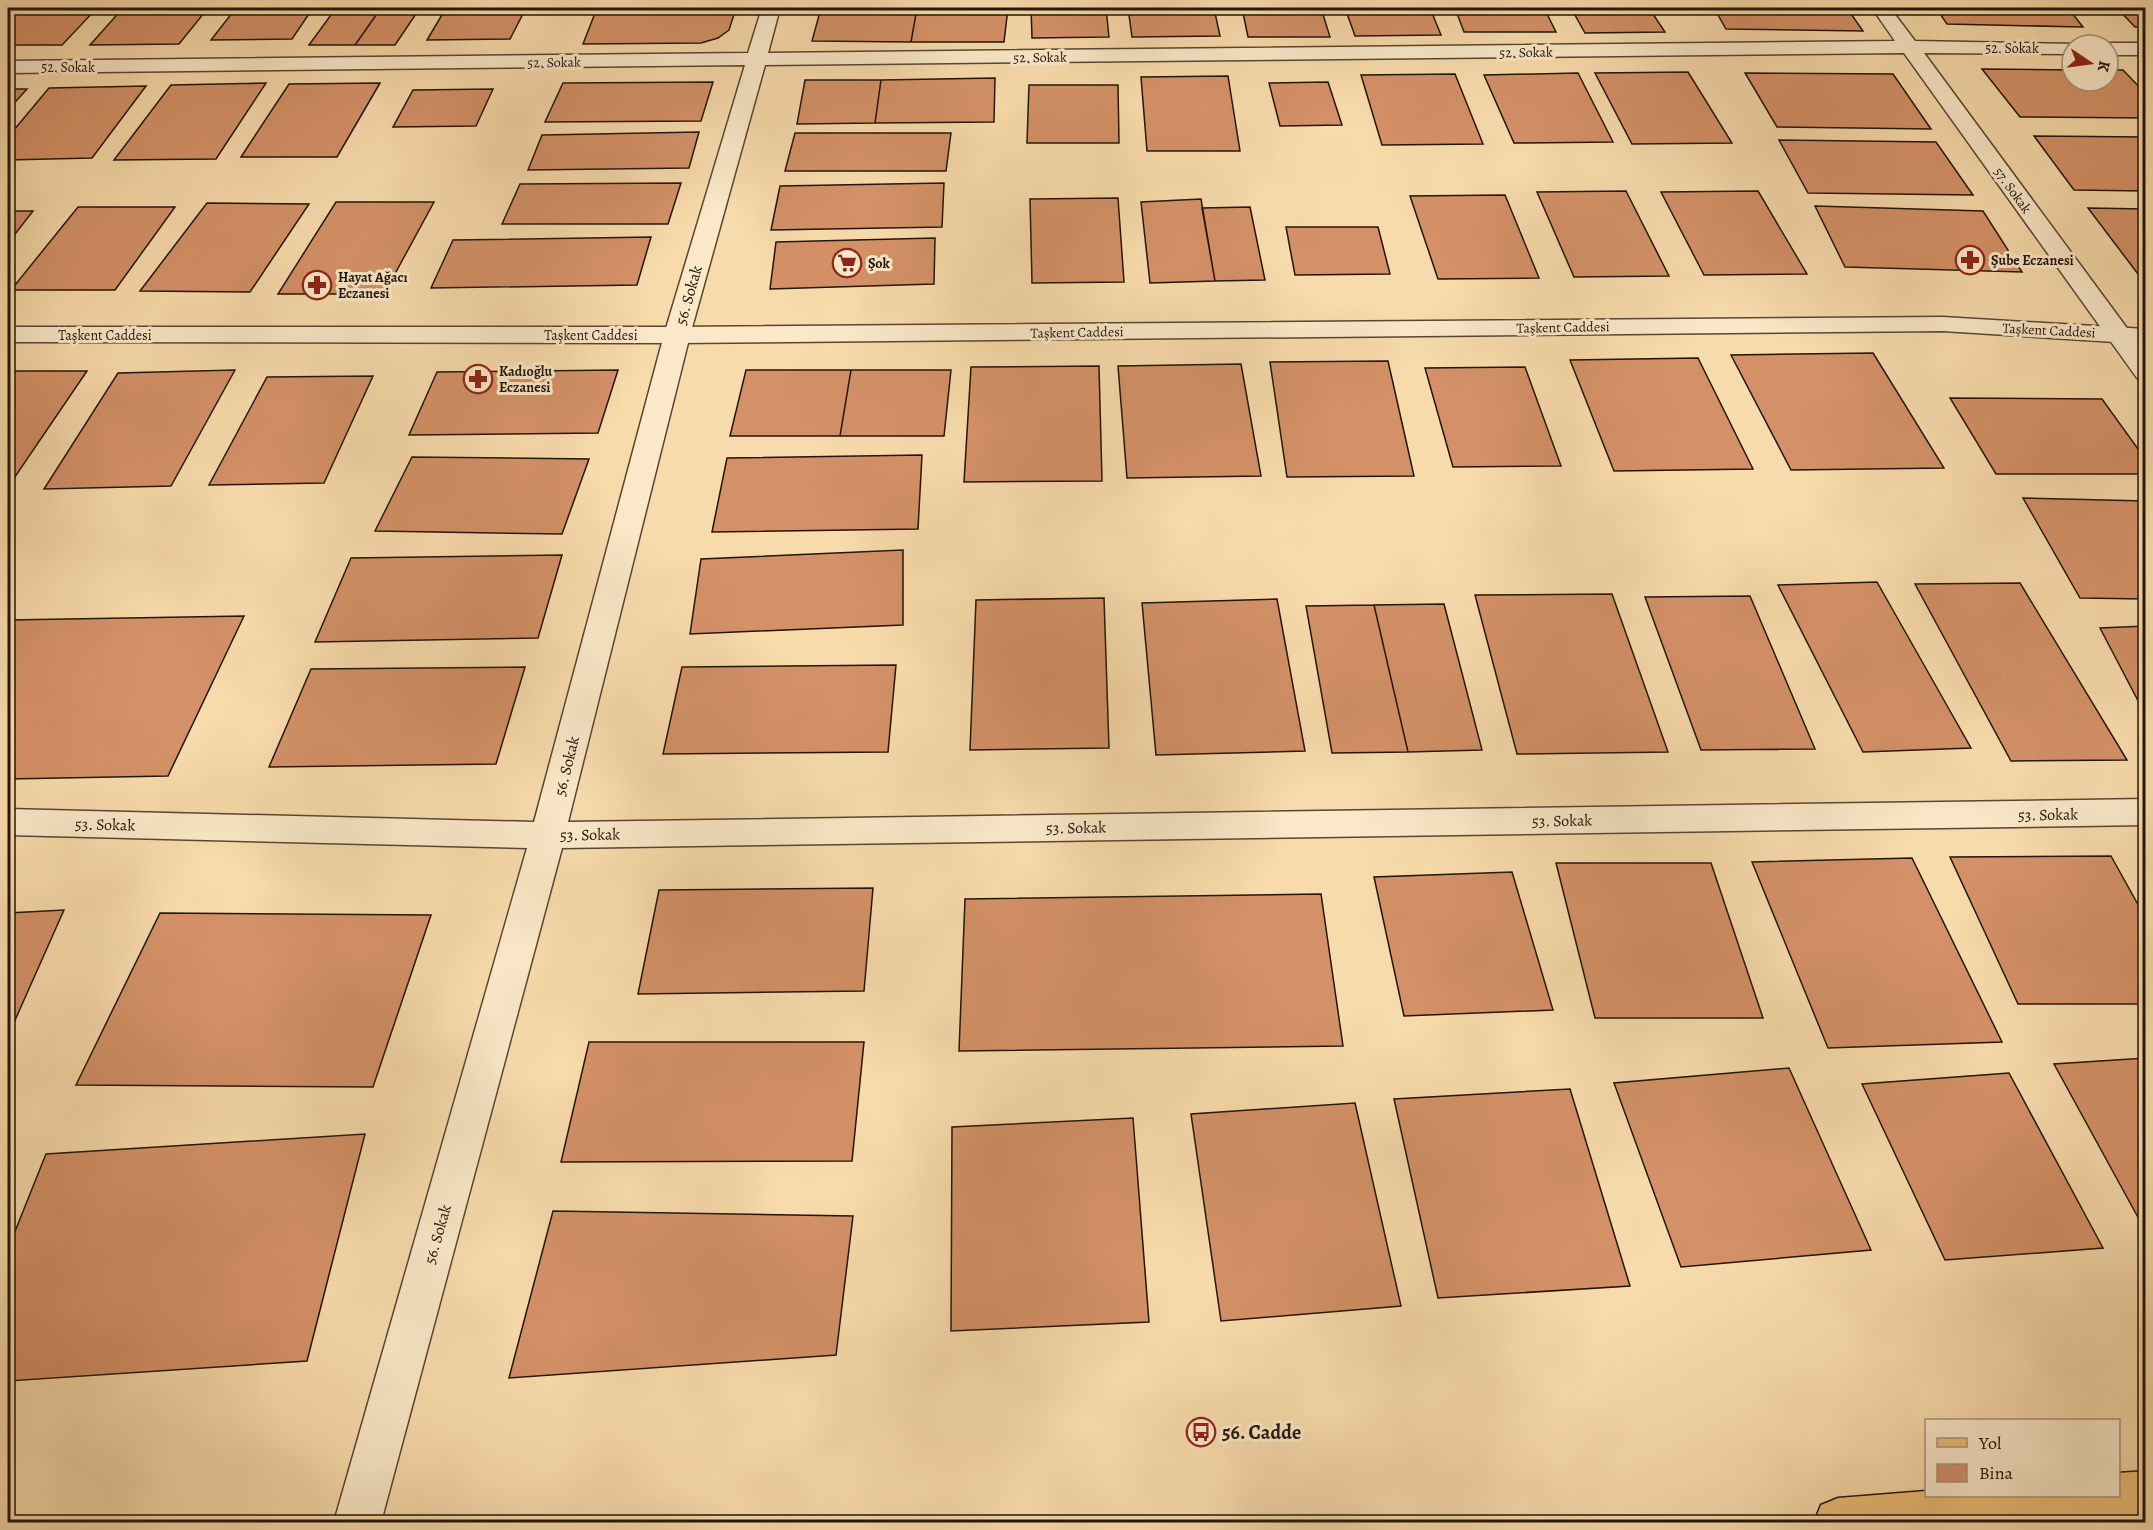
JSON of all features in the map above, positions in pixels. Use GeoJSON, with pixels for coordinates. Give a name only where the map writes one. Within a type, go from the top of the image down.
{"type":"FeatureCollection","features":[{"type":"Feature","properties":{"kind":"main road"},"geometry":{"type":"LineString","coordinates":[[2120,1496],[2145,1494]]}},
{"type":"Feature","properties":{"kind":"main road"},"geometry":{"type":"LineString","coordinates":[[1838,1522],[2112,1497]]}},
{"type":"Feature","properties":{"kind":"street","name":"56. Sokak"},"geometry":{"type":"LineString","coordinates":[[357,1522],[548,835],[677,335],[754,60],[771,8]]}},
{"type":"Feature","properties":{"kind":"street","name":"57. Sokak"},"geometry":{"type":"LineString","coordinates":[[1881,8],[2145,373]]}},
{"type":"Feature","properties":{"kind":"street","name":"52. Sokak"},"geometry":{"type":"LineString","coordinates":[[8,67],[1908,47],[2060,48]]}},
{"type":"Feature","properties":{"kind":"street"},"geometry":{"type":"LineString","coordinates":[[2120,49],[2145,49]]}},
{"type":"Feature","properties":{"kind":"street","name":"Taşkent Caddesi"},"geometry":{"type":"LineString","coordinates":[[8,335],[677,335],[1943,324],[2145,337]]}},
{"type":"Feature","properties":{"kind":"street","name":"53. Sokak"},"geometry":{"type":"LineString","coordinates":[[8,822],[548,835],[2145,812]]}},
{"type":"Feature","properties":{"kind":"building"},"geometry":{"type":"Polygon","coordinates":[[[19,8],[97,8],[62,45],[8,45],[8,19],[19,8]]]}},
{"type":"Feature","properties":{"kind":"building"},"geometry":{"type":"Polygon","coordinates":[[[123,8],[208,8],[179,44],[90,45],[123,8]]]}},
{"type":"Feature","properties":{"kind":"building"},"geometry":{"type":"Polygon","coordinates":[[[236,8],[313,8],[292,39],[211,40],[236,8]]]}},
{"type":"Feature","properties":{"kind":"building"},"geometry":{"type":"Polygon","coordinates":[[[336,8],[381,8],[355,45],[309,45],[336,8]]]}},
{"type":"Feature","properties":{"kind":"building"},"geometry":{"type":"Polygon","coordinates":[[[381,8],[420,8],[395,45],[355,45],[381,8]]]}},
{"type":"Feature","properties":{"kind":"building"},"geometry":{"type":"Polygon","coordinates":[[[446,8],[526,8],[510,39],[427,40],[446,8]]]}},
{"type":"Feature","properties":{"kind":"building"},"geometry":{"type":"Polygon","coordinates":[[[597,8],[736,8],[729,30],[718,38],[701,43],[583,44],[597,8]]]}},
{"type":"Feature","properties":{"kind":"building"},"geometry":{"type":"Polygon","coordinates":[[[821,8],[917,8],[911,42],[812,41],[821,8]]]}},
{"type":"Feature","properties":{"kind":"building"},"geometry":{"type":"Polygon","coordinates":[[[917,8],[1008,8],[1004,42],[911,42],[917,8]]]}},
{"type":"Feature","properties":{"kind":"building"},"geometry":{"type":"Polygon","coordinates":[[[1031,8],[1106,8],[1109,37],[1032,38],[1031,8]]]}},
{"type":"Feature","properties":{"kind":"building"},"geometry":{"type":"Polygon","coordinates":[[[1128,8],[1214,8],[1220,36],[1132,37],[1128,8]]]}},
{"type":"Feature","properties":{"kind":"building"},"geometry":{"type":"Polygon","coordinates":[[[1242,8],[1321,8],[1330,37],[1248,37],[1242,8]]]}},
{"type":"Feature","properties":{"kind":"building"},"geometry":{"type":"Polygon","coordinates":[[[1345,8],[1430,8],[1441,35],[1355,36],[1345,8]]]}},
{"type":"Feature","properties":{"kind":"building"},"geometry":{"type":"Polygon","coordinates":[[[1455,8],[1544,8],[1556,32],[1464,32],[1455,8]]]}},
{"type":"Feature","properties":{"kind":"building"},"geometry":{"type":"Polygon","coordinates":[[[1571,8],[1649,8],[1665,32],[1585,33],[1571,8]]]}},
{"type":"Feature","properties":{"kind":"building"},"geometry":{"type":"Polygon","coordinates":[[[1714,8],[1847,8],[1863,31],[1726,29],[1714,8]]]}},
{"type":"Feature","properties":{"kind":"building"},"geometry":{"type":"Polygon","coordinates":[[[1936,8],[2068,8],[2083,27],[1947,24],[1936,8]]]}},
{"type":"Feature","properties":{"kind":"building"},"geometry":{"type":"Polygon","coordinates":[[[2117,8],[2146,8],[2146,27],[2135,27],[2117,8]]]}},
{"type":"Feature","properties":{"kind":"building"},"geometry":{"type":"Polygon","coordinates":[[[1982,69],[2060,70],[2060,93],[2120,93],[2120,70],[2123,70],[2146,94],[2146,118],[2020,117],[1982,69]]]}},
{"type":"Feature","properties":{"kind":"building"},"geometry":{"type":"Polygon","coordinates":[[[1688,72],[1732,143],[1632,144],[1595,73],[1688,72]]]}},
{"type":"Feature","properties":{"kind":"building"},"geometry":{"type":"Polygon","coordinates":[[[1578,73],[1613,142],[1514,143],[1484,75],[1578,73]]]}},
{"type":"Feature","properties":{"kind":"building"},"geometry":{"type":"Polygon","coordinates":[[[1745,73],[1893,74],[1931,129],[1777,127],[1745,73]]]}},
{"type":"Feature","properties":{"kind":"building"},"geometry":{"type":"Polygon","coordinates":[[[1455,74],[1483,144],[1382,145],[1361,75],[1455,74]]]}},
{"type":"Feature","properties":{"kind":"building"},"geometry":{"type":"Polygon","coordinates":[[[1228,76],[1240,151],[1147,151],[1141,77],[1228,76]]]}},
{"type":"Feature","properties":{"kind":"building"},"geometry":{"type":"Polygon","coordinates":[[[995,78],[994,122],[875,123],[881,80],[995,78]]]}},
{"type":"Feature","properties":{"kind":"building"},"geometry":{"type":"Polygon","coordinates":[[[805,80],[881,80],[875,123],[797,124],[805,80]]]}},
{"type":"Feature","properties":{"kind":"building"},"geometry":{"type":"Polygon","coordinates":[[[713,82],[701,121],[545,122],[563,83],[713,82]]]}},
{"type":"Feature","properties":{"kind":"building"},"geometry":{"type":"Polygon","coordinates":[[[1328,82],[1342,125],[1280,126],[1269,83],[1328,82]]]}},
{"type":"Feature","properties":{"kind":"building"},"geometry":{"type":"Polygon","coordinates":[[[266,83],[216,159],[114,160],[171,85],[266,83]]]}},
{"type":"Feature","properties":{"kind":"building"},"geometry":{"type":"Polygon","coordinates":[[[380,83],[337,157],[241,157],[289,84],[380,83]]]}},
{"type":"Feature","properties":{"kind":"building"},"geometry":{"type":"Polygon","coordinates":[[[1029,85],[1118,85],[1119,143],[1027,143],[1029,85]]]}},
{"type":"Feature","properties":{"kind":"building"},"geometry":{"type":"Polygon","coordinates":[[[146,86],[92,158],[8,160],[8,137],[49,88],[146,86]]]}},
{"type":"Feature","properties":{"kind":"building"},"geometry":{"type":"Polygon","coordinates":[[[8,89],[27,89],[8,110],[8,89]]]}},
{"type":"Feature","properties":{"kind":"building"},"geometry":{"type":"Polygon","coordinates":[[[493,89],[476,126],[393,127],[413,90],[493,89]]]}},
{"type":"Feature","properties":{"kind":"building"},"geometry":{"type":"Polygon","coordinates":[[[699,132],[689,168],[528,170],[542,135],[699,132]]]}},
{"type":"Feature","properties":{"kind":"building"},"geometry":{"type":"Polygon","coordinates":[[[795,133],[951,133],[946,171],[785,171],[795,133]]]}},
{"type":"Feature","properties":{"kind":"building"},"geometry":{"type":"Polygon","coordinates":[[[2034,136],[2146,137],[2146,191],[2074,190],[2034,136]]]}},
{"type":"Feature","properties":{"kind":"building"},"geometry":{"type":"Polygon","coordinates":[[[1779,140],[1936,142],[1973,195],[1808,193],[1779,140]]]}},
{"type":"Feature","properties":{"kind":"building"},"geometry":{"type":"Polygon","coordinates":[[[681,183],[668,224],[502,224],[520,184],[681,183]]]}},
{"type":"Feature","properties":{"kind":"building"},"geometry":{"type":"Polygon","coordinates":[[[944,183],[942,227],[771,230],[780,186],[944,183]]]}},
{"type":"Feature","properties":{"kind":"building"},"geometry":{"type":"Polygon","coordinates":[[[1626,191],[1669,276],[1574,277],[1537,192],[1626,191]]]}},
{"type":"Feature","properties":{"kind":"building"},"geometry":{"type":"Polygon","coordinates":[[[1758,191],[1807,274],[1704,275],[1661,192],[1758,191]]]}},
{"type":"Feature","properties":{"kind":"building"},"geometry":{"type":"Polygon","coordinates":[[[1505,195],[1539,278],[1438,279],[1410,196],[1505,195]]]}},
{"type":"Feature","properties":{"kind":"building"},"geometry":{"type":"Polygon","coordinates":[[[1118,198],[1124,282],[1032,283],[1030,199],[1118,198]]]}},
{"type":"Feature","properties":{"kind":"building"},"geometry":{"type":"Polygon","coordinates":[[[1201,199],[1215,281],[1150,283],[1141,202],[1201,199]]]}},
{"type":"Feature","properties":{"kind":"building"},"geometry":{"type":"Polygon","coordinates":[[[336,202],[434,202],[384,294],[278,294],[336,202]]]}},
{"type":"Feature","properties":{"kind":"building"},"geometry":{"type":"Polygon","coordinates":[[[207,203],[309,204],[250,292],[140,291],[207,203]]]}},
{"type":"Feature","properties":{"kind":"building"},"geometry":{"type":"Polygon","coordinates":[[[1815,206],[1983,211],[2022,272],[1845,267],[1815,206]]]}},
{"type":"Feature","properties":{"kind":"building"},"geometry":{"type":"Polygon","coordinates":[[[78,207],[175,207],[115,290],[11,290],[78,207]]]}},
{"type":"Feature","properties":{"kind":"building"},"geometry":{"type":"Polygon","coordinates":[[[1250,207],[1265,280],[1215,281],[1202,208],[1250,207]]]}},
{"type":"Feature","properties":{"kind":"building"},"geometry":{"type":"Polygon","coordinates":[[[2088,208],[2146,209],[2146,278],[2141,278],[2088,208]]]}},
{"type":"Feature","properties":{"kind":"building"},"geometry":{"type":"Polygon","coordinates":[[[8,211],[33,211],[8,243],[8,211]]]}},
{"type":"Feature","properties":{"kind":"building"},"geometry":{"type":"Polygon","coordinates":[[[1286,227],[1378,227],[1390,274],[1295,275],[1286,227]]]}},
{"type":"Feature","properties":{"kind":"building"},"geometry":{"type":"Polygon","coordinates":[[[651,237],[637,285],[431,288],[453,240],[651,237]]]}},
{"type":"Feature","properties":{"kind":"building"},"geometry":{"type":"Polygon","coordinates":[[[935,238],[934,284],[770,289],[776,242],[935,238]]]}},
{"type":"Feature","properties":{"kind":"building"},"geometry":{"type":"Polygon","coordinates":[[[1873,353],[1944,468],[1791,470],[1731,355],[1873,353]]]}},
{"type":"Feature","properties":{"kind":"building"},"geometry":{"type":"Polygon","coordinates":[[[1698,358],[1753,469],[1614,471],[1570,360],[1698,358]]]}},
{"type":"Feature","properties":{"kind":"building"},"geometry":{"type":"Polygon","coordinates":[[[1388,361],[1414,476],[1287,477],[1270,362],[1388,361]]]}},
{"type":"Feature","properties":{"kind":"building"},"geometry":{"type":"Polygon","coordinates":[[[1241,364],[1261,476],[1127,478],[1118,366],[1241,364]]]}},
{"type":"Feature","properties":{"kind":"building"},"geometry":{"type":"Polygon","coordinates":[[[1099,366],[1102,481],[964,482],[971,367],[1099,366]]]}},
{"type":"Feature","properties":{"kind":"building"},"geometry":{"type":"Polygon","coordinates":[[[1525,367],[1561,466],[1453,467],[1425,368],[1525,367]]]}},
{"type":"Feature","properties":{"kind":"building"},"geometry":{"type":"Polygon","coordinates":[[[235,370],[171,486],[44,489],[118,373],[235,370]]]}},
{"type":"Feature","properties":{"kind":"building"},"geometry":{"type":"Polygon","coordinates":[[[618,370],[598,433],[409,435],[437,372],[618,370]]]}},
{"type":"Feature","properties":{"kind":"building"},"geometry":{"type":"Polygon","coordinates":[[[746,370],[851,370],[840,436],[730,436],[746,370]]]}},
{"type":"Feature","properties":{"kind":"building"},"geometry":{"type":"Polygon","coordinates":[[[851,370],[951,370],[944,436],[840,436],[851,370]]]}},
{"type":"Feature","properties":{"kind":"building"},"geometry":{"type":"Polygon","coordinates":[[[8,371],[87,371],[8,487],[8,371]]]}},
{"type":"Feature","properties":{"kind":"building"},"geometry":{"type":"Polygon","coordinates":[[[373,376],[324,483],[209,485],[267,377],[373,376]]]}},
{"type":"Feature","properties":{"kind":"building"},"geometry":{"type":"Polygon","coordinates":[[[1950,398],[2102,399],[2146,460],[2146,474],[1996,474],[1950,398]]]}},
{"type":"Feature","properties":{"kind":"building"},"geometry":{"type":"Polygon","coordinates":[[[922,455],[918,529],[712,532],[727,458],[922,455]]]}},
{"type":"Feature","properties":{"kind":"building"},"geometry":{"type":"Polygon","coordinates":[[[412,457],[589,459],[562,534],[375,531],[412,457]]]}},
{"type":"Feature","properties":{"kind":"building"},"geometry":{"type":"Polygon","coordinates":[[[2023,498],[2146,501],[2146,599],[2080,598],[2023,498]]]}},
{"type":"Feature","properties":{"kind":"building"},"geometry":{"type":"Polygon","coordinates":[[[903,550],[903,625],[690,634],[701,559],[903,550]]]}},
{"type":"Feature","properties":{"kind":"building"},"geometry":{"type":"Polygon","coordinates":[[[562,555],[538,638],[315,642],[351,558],[562,555]]]}},
{"type":"Feature","properties":{"kind":"building"},"geometry":{"type":"Polygon","coordinates":[[[1877,582],[1971,748],[1863,752],[1778,585],[1877,582]]]}},
{"type":"Feature","properties":{"kind":"building"},"geometry":{"type":"Polygon","coordinates":[[[2020,583],[2127,760],[2011,761],[1915,584],[2020,583]]]}},
{"type":"Feature","properties":{"kind":"building"},"geometry":{"type":"Polygon","coordinates":[[[1612,594],[1668,752],[1517,754],[1475,595],[1612,594]]]}},
{"type":"Feature","properties":{"kind":"building"},"geometry":{"type":"Polygon","coordinates":[[[1750,596],[1815,749],[1701,750],[1645,597],[1750,596]]]}},
{"type":"Feature","properties":{"kind":"building"},"geometry":{"type":"Polygon","coordinates":[[[1104,598],[1109,748],[970,750],[976,600],[1104,598]]]}},
{"type":"Feature","properties":{"kind":"building"},"geometry":{"type":"Polygon","coordinates":[[[1277,599],[1305,751],[1156,755],[1142,603],[1277,599]]]}},
{"type":"Feature","properties":{"kind":"building"},"geometry":{"type":"Polygon","coordinates":[[[1444,604],[1482,750],[1408,752],[1374,605],[1444,604]]]}},
{"type":"Feature","properties":{"kind":"building"},"geometry":{"type":"Polygon","coordinates":[[[1374,605],[1408,752],[1332,753],[1306,606],[1374,605]]]}},
{"type":"Feature","properties":{"kind":"building"},"geometry":{"type":"Polygon","coordinates":[[[244,616],[168,776],[8,779],[8,620],[244,616]]]}},
{"type":"Feature","properties":{"kind":"building"},"geometry":{"type":"Polygon","coordinates":[[[2146,626],[2146,716],[2100,628],[2146,626]]]}},
{"type":"Feature","properties":{"kind":"building"},"geometry":{"type":"Polygon","coordinates":[[[896,665],[888,752],[663,754],[682,667],[896,665]]]}},
{"type":"Feature","properties":{"kind":"building"},"geometry":{"type":"Polygon","coordinates":[[[525,667],[496,764],[269,767],[311,669],[525,667]]]}},
{"type":"Feature","properties":{"kind":"building"},"geometry":{"type":"Polygon","coordinates":[[[2111,856],[2146,919],[2146,1004],[2018,1004],[1950,857],[2111,856]]]}},
{"type":"Feature","properties":{"kind":"building"},"geometry":{"type":"Polygon","coordinates":[[[1912,858],[2002,1042],[1828,1048],[1752,862],[1912,858]]]}},
{"type":"Feature","properties":{"kind":"building"},"geometry":{"type":"Polygon","coordinates":[[[1556,863],[1711,863],[1763,1018],[1595,1018],[1556,863]]]}},
{"type":"Feature","properties":{"kind":"building"},"geometry":{"type":"Polygon","coordinates":[[[1512,872],[1553,1010],[1404,1016],[1374,877],[1512,872]]]}},
{"type":"Feature","properties":{"kind":"building"},"geometry":{"type":"Polygon","coordinates":[[[873,888],[864,991],[638,994],[659,890],[873,888]]]}},
{"type":"Feature","properties":{"kind":"building"},"geometry":{"type":"Polygon","coordinates":[[[1321,894],[1343,1046],[959,1051],[965,899],[1321,894]]]}},
{"type":"Feature","properties":{"kind":"building"},"geometry":{"type":"Polygon","coordinates":[[[64,910],[8,1036],[8,913],[64,910]]]}},
{"type":"Feature","properties":{"kind":"building"},"geometry":{"type":"Polygon","coordinates":[[[160,913],[431,915],[373,1087],[76,1085],[160,913]]]}},
{"type":"Feature","properties":{"kind":"building"},"geometry":{"type":"Polygon","coordinates":[[[589,1042],[864,1042],[852,1161],[561,1162],[589,1042]]]}},
{"type":"Feature","properties":{"kind":"building"},"geometry":{"type":"Polygon","coordinates":[[[2146,1058],[2146,1232],[2054,1064],[2146,1058]]]}},
{"type":"Feature","properties":{"kind":"building"},"geometry":{"type":"Polygon","coordinates":[[[1789,1068],[1871,1250],[1681,1267],[1614,1083],[1789,1068]]]}},
{"type":"Feature","properties":{"kind":"building"},"geometry":{"type":"Polygon","coordinates":[[[2009,1073],[2103,1248],[1945,1260],[1862,1084],[2009,1073]]]}},
{"type":"Feature","properties":{"kind":"building"},"geometry":{"type":"Polygon","coordinates":[[[1570,1089],[1630,1286],[1438,1298],[1394,1099],[1570,1089]]]}},
{"type":"Feature","properties":{"kind":"building"},"geometry":{"type":"Polygon","coordinates":[[[1355,1103],[1401,1306],[1221,1321],[1191,1114],[1355,1103]]]}},
{"type":"Feature","properties":{"kind":"building"},"geometry":{"type":"Polygon","coordinates":[[[1133,1118],[1149,1322],[951,1331],[952,1127],[1133,1118]]]}},
{"type":"Feature","properties":{"kind":"building"},"geometry":{"type":"Polygon","coordinates":[[[365,1134],[307,1361],[8,1381],[8,1249],[46,1154],[365,1134]]]}},
{"type":"Feature","properties":{"kind":"building"},"geometry":{"type":"Polygon","coordinates":[[[553,1211],[853,1216],[836,1355],[509,1378],[553,1211]]]}},
{"type":"Feature","properties":{"kind":"place","name":"Şube Eczanesi"},"geometry":{"type":"Point","coordinates":[1970,260]}},
{"type":"Feature","properties":{"kind":"place","name":"Şok"},"geometry":{"type":"Point","coordinates":[847,263]}},
{"type":"Feature","properties":{"kind":"place","name":"Hayat Ağacı Eczanesi"},"geometry":{"type":"Point","coordinates":[317,285]}},
{"type":"Feature","properties":{"kind":"place","name":"Kadıoğlu Eczanesi"},"geometry":{"type":"Point","coordinates":[478,379]}},
{"type":"Feature","properties":{"kind":"place","name":"56. Cadde"},"geometry":{"type":"Point","coordinates":[1201,1432]}}]}
